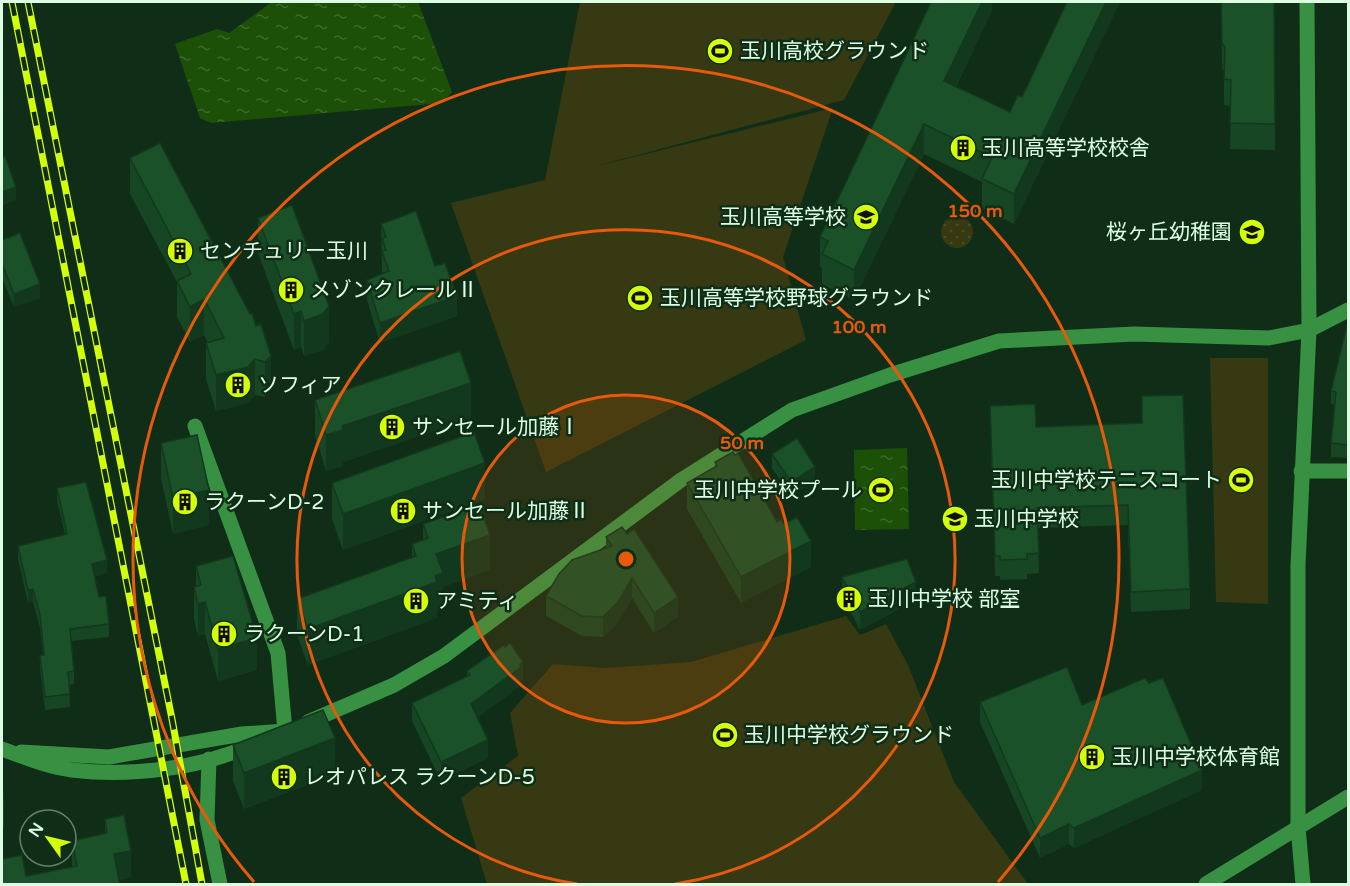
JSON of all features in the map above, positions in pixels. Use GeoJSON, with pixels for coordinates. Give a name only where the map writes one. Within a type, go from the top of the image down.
{"type":"FeatureCollection","features":[{"type":"Feature","properties":{"kind":"street"},"geometry":{"type":"LineString","coordinates":[[1303,885],[1298,827],[1298,565],[1309,330],[1306,2]]}},
{"type":"Feature","properties":{"kind":"street"},"geometry":{"type":"LineString","coordinates":[[7,751],[42,764],[71,770],[117,773],[149,770],[209,759],[246,748],[335,712],[394,685],[444,656],[681,480],[792,410],[933,361],[999,341],[1134,334],[1269,338],[1309,330],[1343,315],[1348,310]]}},
{"type":"Feature","properties":{"kind":"street"},"geometry":{"type":"LineString","coordinates":[[195,426],[278,653],[285,731]]}},
{"type":"Feature","properties":{"kind":"street"},"geometry":{"type":"LineString","coordinates":[[1301,471],[1348,471]]}},
{"type":"Feature","properties":{"kind":"street"},"geometry":{"type":"LineString","coordinates":[[7,751],[109,757],[242,734],[285,731]]}},
{"type":"Feature","properties":{"kind":"street"},"geometry":{"type":"LineString","coordinates":[[209,759],[207,820],[220,885]]}},
{"type":"Feature","properties":{"kind":"street"},"geometry":{"type":"LineString","coordinates":[[1206,885],[1348,797]]}},
{"type":"Feature","properties":{"kind":"shaded area","name":"玉川高等学校野球グラウンド"},"geometry":{"type":"Polygon","coordinates":[[[580,2],[896,2],[844,100],[593,167],[833,108],[783,257],[806,340],[546,472],[451,203],[545,180],[580,2]]]}},
{"type":"Feature","properties":{"kind":"shaded area"},"geometry":{"type":"Polygon","coordinates":[[[957,216],[968,221],[973,232],[968,243],[957,248],[946,243],[941,232],[946,221],[957,216]]]}},
{"type":"Feature","properties":{"kind":"shaded area","name":"玉川中学校テニスコート"},"geometry":{"type":"Polygon","coordinates":[[[1210,358],[1268,358],[1268,604],[1216,602],[1210,358]]]}},
{"type":"Feature","properties":{"kind":"shaded area","name":"玉川中学校グラウンド"},"geometry":{"type":"Polygon","coordinates":[[[846,616],[860,635],[886,624],[908,665],[954,782],[1028,884],[487,884],[461,798],[518,756],[510,713],[553,664],[605,668],[691,662],[846,616]]]}},
{"type":"Feature","properties":{"kind":"water"},"geometry":{"type":"Polygon","coordinates":[[[272,2],[418,2],[452,92],[442,103],[211,123],[200,118],[175,44],[217,29],[229,33],[272,2]]]}},
{"type":"Feature","properties":{"kind":"water","name":"玉川中学校プール"},"geometry":{"type":"Polygon","coordinates":[[[907,448],[909,529],[855,530],[854,450],[907,448]]]}},
{"type":"Feature","properties":{"kind":"building"},"geometry":{"type":"Polygon","coordinates":[[[931,2],[982,2],[944,81],[1010,112],[1018,95],[1022,97],[1067,2],[1106,2],[1014,194],[982,179],[992,157],[924,124],[854,270],[822,254],[828,241],[820,237],[931,2]]]}},
{"type":"Feature","properties":{"kind":"building"},"geometry":{"type":"Polygon","coordinates":[[[1221,2],[1274,2],[1275,124],[1230,123],[1231,80],[1224,79],[1225,47],[1222,43],[1221,2]]]}},
{"type":"Feature","properties":{"kind":"building"},"geometry":{"type":"Polygon","coordinates":[[[160,143],[250,314],[252,313],[256,326],[261,324],[271,356],[265,362],[255,359],[248,367],[216,375],[206,343],[224,338],[204,299],[190,307],[177,281],[191,274],[130,158],[160,143]]]}},
{"type":"Feature","properties":{"kind":"building"},"geometry":{"type":"Polygon","coordinates":[[[5,156],[16,187],[2,192],[2,158],[5,156]]]}},
{"type":"Feature","properties":{"kind":"building"},"geometry":{"type":"Polygon","coordinates":[[[292,205],[329,306],[323,314],[304,321],[301,311],[294,314],[258,218],[292,205]]]}},
{"type":"Feature","properties":{"kind":"building"},"geometry":{"type":"Polygon","coordinates":[[[416,211],[435,266],[445,263],[457,296],[380,323],[367,280],[389,271],[382,251],[386,250],[382,239],[386,237],[381,224],[416,211]]]}},
{"type":"Feature","properties":{"kind":"building"},"geometry":{"type":"Polygon","coordinates":[[[20,233],[40,284],[14,294],[2,264],[2,240],[20,233]]]}},
{"type":"Feature","properties":{"kind":"building"},"geometry":{"type":"Polygon","coordinates":[[[1348,321],[1348,445],[1331,443],[1336,392],[1331,391],[1348,321]]]}},
{"type":"Feature","properties":{"kind":"building"},"geometry":{"type":"Polygon","coordinates":[[[460,351],[471,383],[342,426],[343,430],[326,435],[315,400],[460,351]]]}},
{"type":"Feature","properties":{"kind":"building","name":"玉川中学校"},"geometry":{"type":"Polygon","coordinates":[[[1183,395],[1190,589],[1131,592],[1128,505],[1037,508],[1039,553],[1027,554],[1027,559],[1000,560],[1000,556],[995,556],[990,406],[1035,404],[1036,427],[1142,423],[1142,396],[1183,395]]]}},
{"type":"Feature","properties":{"kind":"building"},"geometry":{"type":"Polygon","coordinates":[[[474,432],[485,463],[343,514],[332,483],[474,432]]]}},
{"type":"Feature","properties":{"kind":"building"},"geometry":{"type":"Polygon","coordinates":[[[197,435],[209,490],[173,498],[161,443],[197,435]]]}},
{"type":"Feature","properties":{"kind":"building"},"geometry":{"type":"Polygon","coordinates":[[[797,438],[815,467],[791,482],[772,454],[797,438]]]}},
{"type":"Feature","properties":{"kind":"building"},"geometry":{"type":"Polygon","coordinates":[[[733,452],[735,455],[738,453],[777,522],[781,519],[784,524],[797,517],[811,541],[741,577],[687,483],[717,466],[715,462],[733,452]]]}},
{"type":"Feature","properties":{"kind":"building"},"geometry":{"type":"Polygon","coordinates":[[[86,482],[107,560],[92,564],[99,597],[106,596],[109,624],[70,629],[74,671],[68,672],[70,694],[45,697],[40,656],[44,655],[40,615],[33,589],[28,590],[18,546],[67,534],[57,488],[86,482]]]}},
{"type":"Feature","properties":{"kind":"building"},"geometry":{"type":"Polygon","coordinates":[[[479,504],[490,535],[436,554],[443,573],[435,576],[437,582],[308,629],[297,599],[416,556],[412,544],[428,538],[423,524],[479,504]]]}},
{"type":"Feature","properties":{"kind":"building"},"geometry":{"type":"Polygon","coordinates":[[[622,527],[627,534],[634,529],[678,597],[654,613],[632,578],[618,602],[603,617],[582,616],[546,596],[559,574],[572,560],[612,546],[606,537],[622,527]]]}},
{"type":"Feature","properties":{"kind":"building"},"geometry":{"type":"Polygon","coordinates":[[[233,556],[257,638],[218,649],[205,602],[198,604],[194,587],[201,585],[196,566],[233,556]]]}},
{"type":"Feature","properties":{"kind":"building"},"geometry":{"type":"Polygon","coordinates":[[[907,559],[916,582],[860,612],[842,577],[907,559]]]}},
{"type":"Feature","properties":{"kind":"building"},"geometry":{"type":"Polygon","coordinates":[[[510,643],[523,662],[520,664],[521,667],[471,704],[488,740],[441,762],[412,703],[470,675],[467,671],[510,643]]]}},
{"type":"Feature","properties":{"kind":"building","name":"玉川中学校体育館"},"geometry":{"type":"Polygon","coordinates":[[[1067,667],[1082,705],[1145,678],[1149,683],[1163,678],[1202,770],[1074,828],[1069,824],[1040,838],[980,702],[1067,667]]]}},
{"type":"Feature","properties":{"kind":"building"},"geometry":{"type":"Polygon","coordinates":[[[323,710],[335,738],[244,773],[233,745],[323,710]]]}},
{"type":"Feature","properties":{"kind":"building"},"geometry":{"type":"Polygon","coordinates":[[[124,815],[131,851],[114,854],[120,885],[2,885],[2,859],[18,856],[18,868],[24,868],[26,876],[78,868],[78,840],[107,833],[105,819],[124,815]]]}},
{"type":"Feature","properties":{"kind":"railway"},"geometry":{"type":"LineString","coordinates":[[12,2],[186,884]]}},
{"type":"Feature","properties":{"kind":"railway"},"geometry":{"type":"LineString","coordinates":[[28,2],[172,719],[202,884]]}},
{"type":"Feature","properties":{"kind":"place","name":"玉川高校グラウンド"},"geometry":{"type":"Point","coordinates":[720,51]}},
{"type":"Feature","properties":{"kind":"place","name":"玉川高等学校校舎"},"geometry":{"type":"Point","coordinates":[963,148]}},
{"type":"Feature","properties":{"kind":"place","name":"玉川高等学校"},"geometry":{"type":"Point","coordinates":[866,217]}},
{"type":"Feature","properties":{"kind":"place","name":"桜ヶ丘幼稚園"},"geometry":{"type":"Point","coordinates":[1252,232]}},
{"type":"Feature","properties":{"kind":"place","name":"センチュリー玉川"},"geometry":{"type":"Point","coordinates":[180,251]}},
{"type":"Feature","properties":{"kind":"place","name":"メゾンクレールⅡ"},"geometry":{"type":"Point","coordinates":[291,290]}},
{"type":"Feature","properties":{"kind":"place","name":"玉川高等学校野球グラウンド"},"geometry":{"type":"Point","coordinates":[640,298]}},
{"type":"Feature","properties":{"kind":"place","name":"ソフィア"},"geometry":{"type":"Point","coordinates":[238,385]}},
{"type":"Feature","properties":{"kind":"place","name":"サンセール加藤Ⅰ"},"geometry":{"type":"Point","coordinates":[392,427]}},
{"type":"Feature","properties":{"kind":"place","name":"玉川中学校テニスコート"},"geometry":{"type":"Point","coordinates":[1241,480]}},
{"type":"Feature","properties":{"kind":"place","name":"玉川中学校プール"},"geometry":{"type":"Point","coordinates":[881,490]}},
{"type":"Feature","properties":{"kind":"place","name":"ラクーンD-2"},"geometry":{"type":"Point","coordinates":[185,502]}},
{"type":"Feature","properties":{"kind":"place","name":"サンセール加藤Ⅱ"},"geometry":{"type":"Point","coordinates":[403,511]}},
{"type":"Feature","properties":{"kind":"place","name":"玉川中学校"},"geometry":{"type":"Point","coordinates":[955,519]}},
{"type":"Feature","properties":{"kind":"place","name":"玉川中学校 部室"},"geometry":{"type":"Point","coordinates":[849,599]}},
{"type":"Feature","properties":{"kind":"place","name":"アミティ"},"geometry":{"type":"Point","coordinates":[416,601]}},
{"type":"Feature","properties":{"kind":"place","name":"ラクーンD-1"},"geometry":{"type":"Point","coordinates":[224,634]}},
{"type":"Feature","properties":{"kind":"place","name":"玉川中学校グラウンド"},"geometry":{"type":"Point","coordinates":[725,735]}},
{"type":"Feature","properties":{"kind":"place","name":"玉川中学校体育館"},"geometry":{"type":"Point","coordinates":[1092,757]}},
{"type":"Feature","properties":{"kind":"place","name":"レオパレス ラクーンD-5"},"geometry":{"type":"Point","coordinates":[284,777]}}]}
